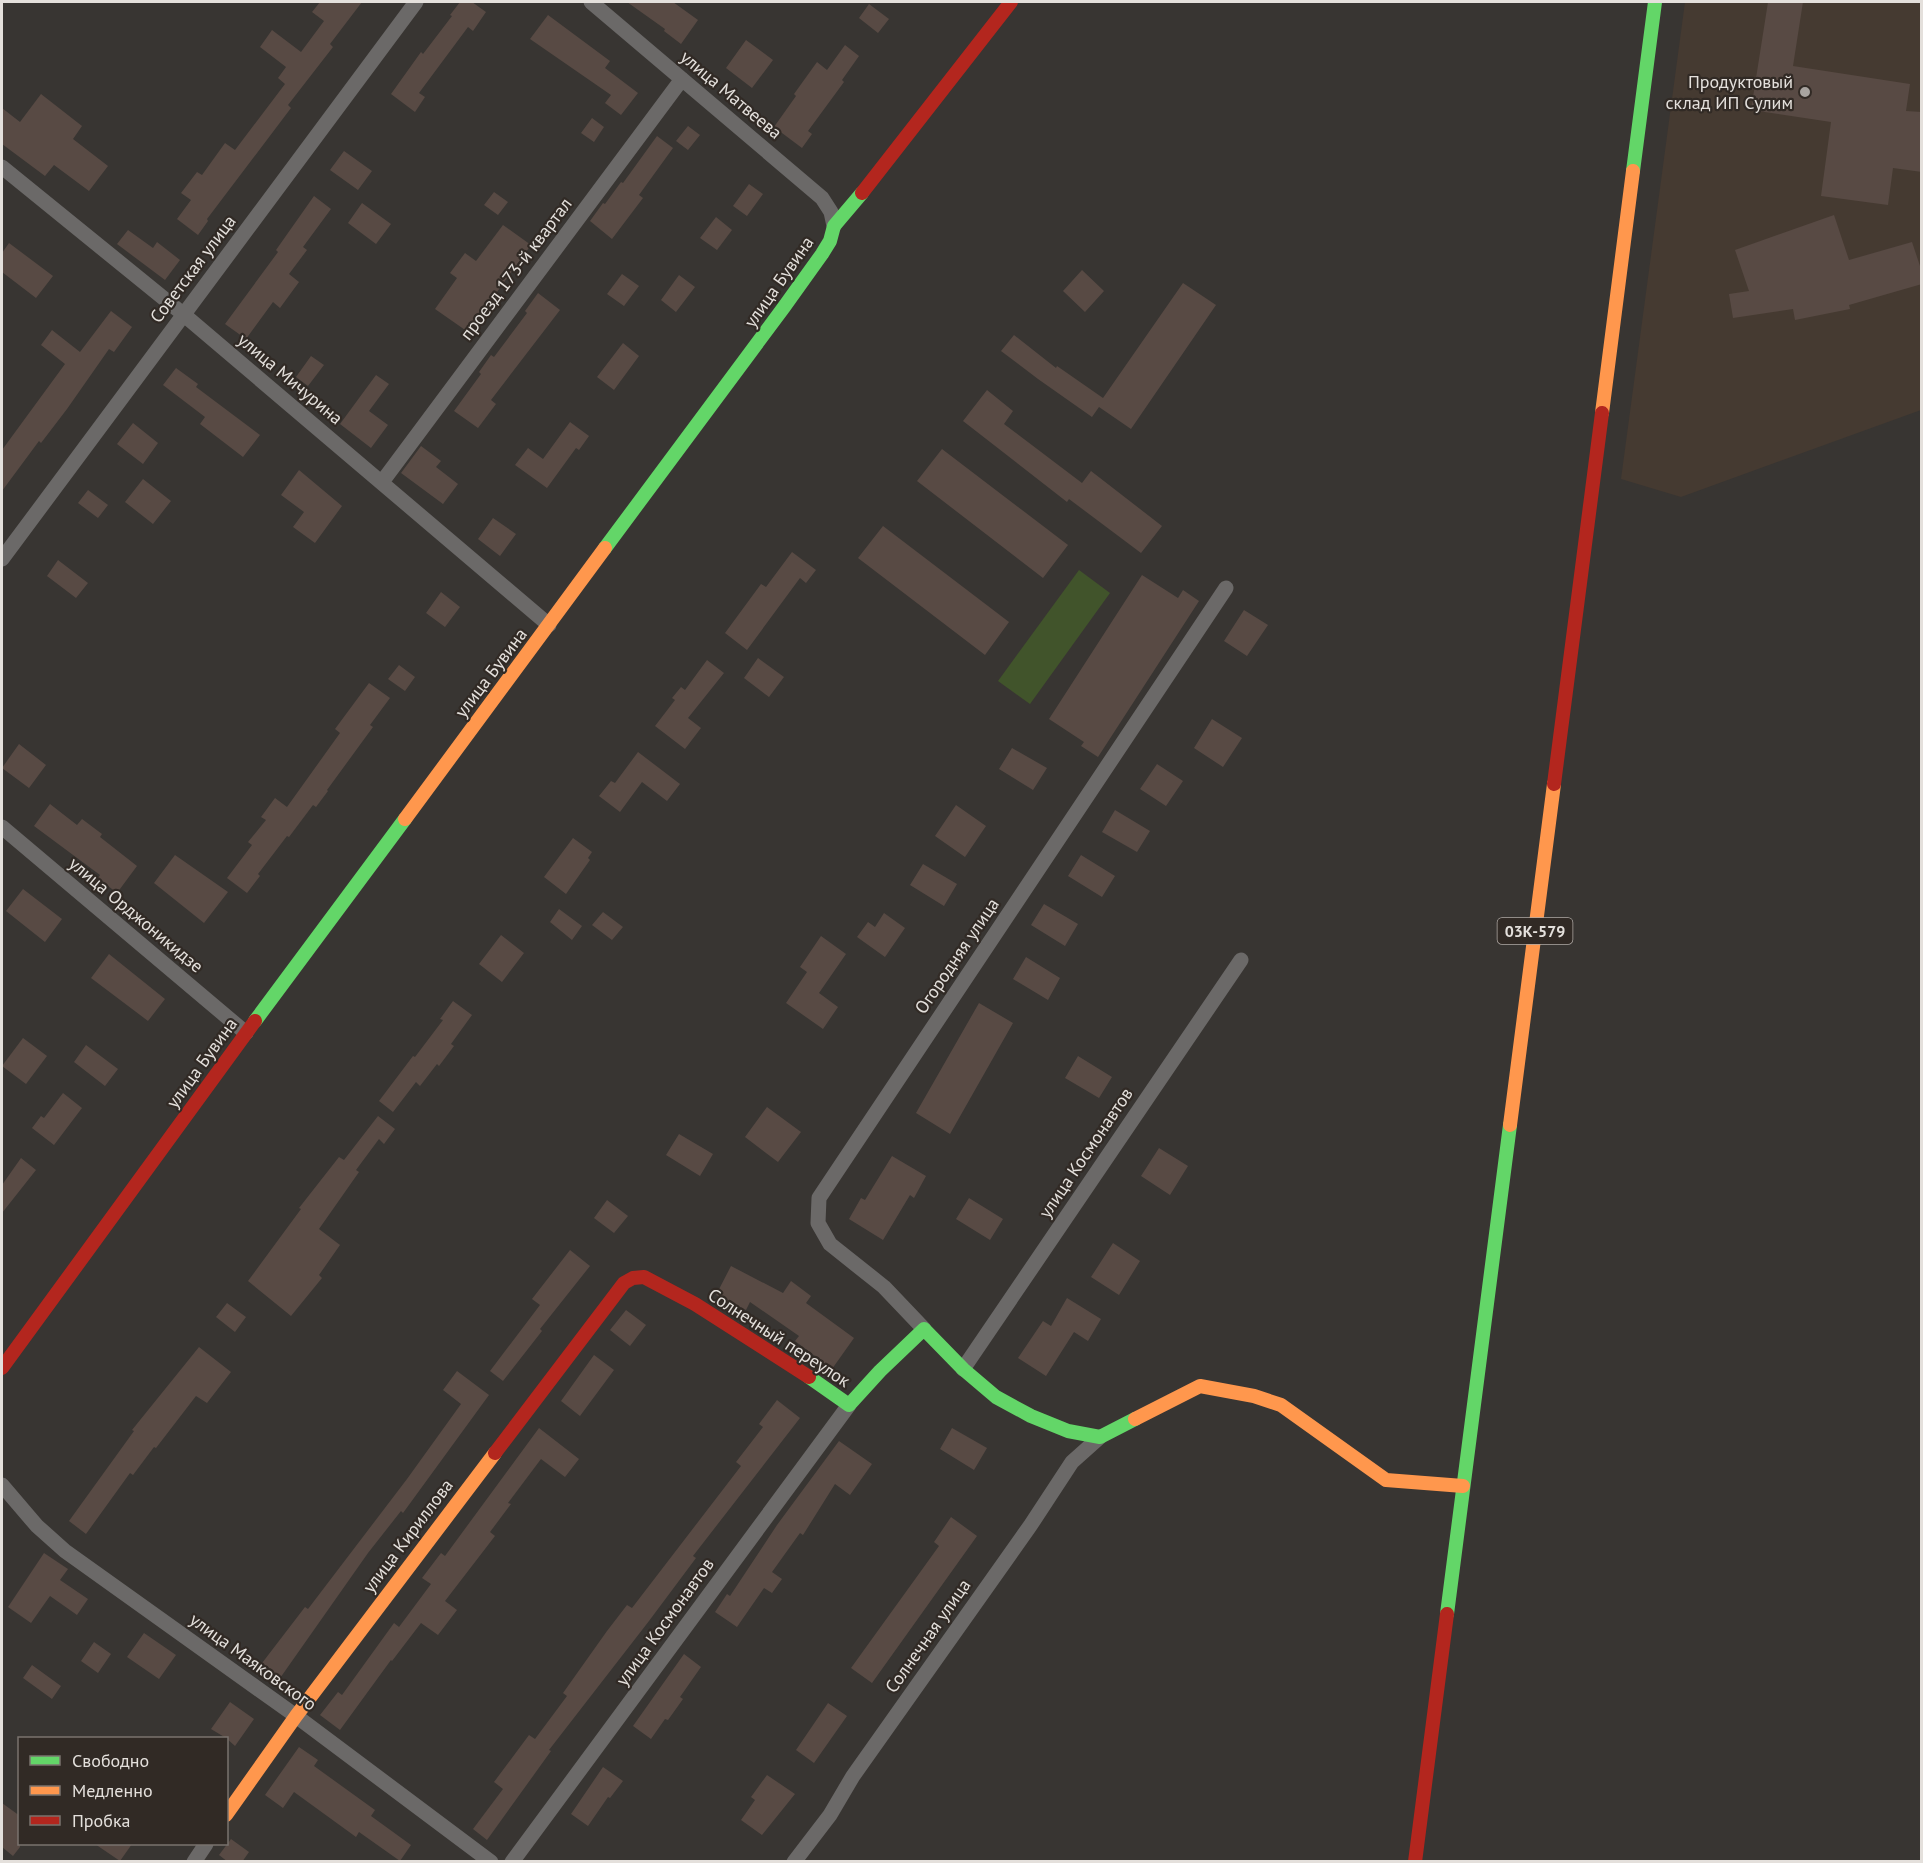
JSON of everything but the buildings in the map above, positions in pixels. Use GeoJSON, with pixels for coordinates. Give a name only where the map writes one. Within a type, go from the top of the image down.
{"type":"FeatureCollection","features":[{"type":"Feature","properties":{"kind":"street","name":"Советская улица"},"geometry":{"type":"LineString","coordinates":[[2,559],[416,2]]}},
{"type":"Feature","properties":{"kind":"street","name":"улица Матвеева"},"geometry":{"type":"LineString","coordinates":[[591,2],[822,198],[831,212],[834,226]]}},
{"type":"Feature","properties":{"kind":"street","name":"улица Бувина"},"geometry":{"type":"LineString","coordinates":[[2,1368],[822,254],[830,241],[834,226],[880,172],[1011,2]]}},
{"type":"Feature","properties":{"kind":"street","name":"03К-579"},"geometry":{"type":"LineString","coordinates":[[1415,1862],[1654,2]]}},
{"type":"Feature","properties":{"kind":"street","name":"проезд 173-й квартал"},"geometry":{"type":"LineString","coordinates":[[382,482],[682,79]]}},
{"type":"Feature","properties":{"kind":"street","name":"улица Мичурина"},"geometry":{"type":"LineString","coordinates":[[2,167],[183,314],[549,625]]}},
{"type":"Feature","properties":{"kind":"street","name":"Огородняя улица"},"geometry":{"type":"LineString","coordinates":[[924,1329],[884,1287],[830,1244],[818,1222],[819,1198],[1226,588]]}},
{"type":"Feature","properties":{"kind":"street","name":"улица Орджоникидзе"},"geometry":{"type":"LineString","coordinates":[[2,826],[246,1034]]}},
{"type":"Feature","properties":{"kind":"street","name":"улица Космонавтов"},"geometry":{"type":"LineString","coordinates":[[963,1369],[1241,960]]}},
{"type":"Feature","properties":{"kind":"street","name":"Солнечный переулок"},"geometry":{"type":"LineString","coordinates":[[624,1283],[633,1278],[644,1277],[695,1304],[819,1383],[849,1405],[924,1329]]}},
{"type":"Feature","properties":{"kind":"street","name":"улица Кириллова"},"geometry":{"type":"LineString","coordinates":[[228,1812],[296,1716],[624,1283]]}},
{"type":"Feature","properties":{"kind":"street"},"geometry":{"type":"LineString","coordinates":[[924,1329],[963,1369],[996,1397],[1031,1416],[1068,1431],[1100,1437],[1200,1386],[1254,1396],[1281,1405],[1386,1480],[1463,1486]]}},
{"type":"Feature","properties":{"kind":"street","name":"улица Космонавтов"},"geometry":{"type":"LineString","coordinates":[[512,1862],[849,1405]]}},
{"type":"Feature","properties":{"kind":"street","name":"Солнечная улица"},"geometry":{"type":"LineString","coordinates":[[794,1862],[830,1815],[853,1776],[1030,1526],[1072,1462],[1100,1437]]}},
{"type":"Feature","properties":{"kind":"street","name":"улица Маяковского"},"geometry":{"type":"LineString","coordinates":[[2,1485],[37,1526],[65,1551],[296,1716],[490,1862]]}},
{"type":"Feature","properties":{"kind":"street"},"geometry":{"type":"LineString","coordinates":[[194,1862],[205,1845]]}},
{"type":"Feature","properties":{"kind":"shaded area"},"geometry":{"type":"Polygon","coordinates":[[[1685,2],[1921,2],[1921,410],[1681,497],[1621,479],[1685,2]]]}},
{"type":"Feature","properties":{"kind":"green space"},"geometry":{"type":"Polygon","coordinates":[[[1079,570],[1110,593],[1030,704],[998,681],[1079,570]]]}},
{"type":"Feature","properties":{"kind":"traffic: fast"},"geometry":{"type":"LineString","coordinates":[[1633,171],[1655,2]]}},
{"type":"Feature","properties":{"kind":"traffic: fast"},"geometry":{"type":"LineString","coordinates":[[605,548],[784,307],[822,254],[830,241],[834,226],[862,193]]}},
{"type":"Feature","properties":{"kind":"traffic: fast"},"geometry":{"type":"LineString","coordinates":[[255,1021],[405,819]]}},
{"type":"Feature","properties":{"kind":"traffic: fast"},"geometry":{"type":"LineString","coordinates":[[1447,1614],[1510,1125]]}},
{"type":"Feature","properties":{"kind":"traffic: fast"},"geometry":{"type":"LineString","coordinates":[[809,1377],[849,1405],[880,1371],[924,1329],[963,1369],[996,1397],[1031,1416],[1068,1431],[1100,1437],[1135,1419]]}},
{"type":"Feature","properties":{"kind":"traffic: slow"},"geometry":{"type":"LineString","coordinates":[[1602,413],[1633,171]]}},
{"type":"Feature","properties":{"kind":"traffic: slow"},"geometry":{"type":"LineString","coordinates":[[405,819],[605,548]]}},
{"type":"Feature","properties":{"kind":"traffic: slow"},"geometry":{"type":"LineString","coordinates":[[1510,1125],[1554,784]]}},
{"type":"Feature","properties":{"kind":"traffic: slow"},"geometry":{"type":"LineString","coordinates":[[1135,1419],[1200,1386],[1254,1396],[1281,1405],[1386,1480],[1463,1486]]}},
{"type":"Feature","properties":{"kind":"traffic: slow"},"geometry":{"type":"LineString","coordinates":[[228,1812],[296,1716],[495,1453]]}},
{"type":"Feature","properties":{"kind":"traffic: jam"},"geometry":{"type":"LineString","coordinates":[[862,193],[1011,2]]}},
{"type":"Feature","properties":{"kind":"traffic: jam"},"geometry":{"type":"LineString","coordinates":[[1554,784],[1602,413]]}},
{"type":"Feature","properties":{"kind":"traffic: jam"},"geometry":{"type":"LineString","coordinates":[[2,1368],[255,1021]]}},
{"type":"Feature","properties":{"kind":"traffic: jam"},"geometry":{"type":"LineString","coordinates":[[495,1453],[624,1283],[633,1278],[644,1277],[695,1304],[809,1377]]}},
{"type":"Feature","properties":{"kind":"traffic: jam"},"geometry":{"type":"LineString","coordinates":[[1415,1862],[1447,1614]]}},
{"type":"Feature","properties":{"kind":"place","name":"Продуктовый склад ИП Сулим"},"geometry":{"type":"Point","coordinates":[1805,92]}}]}
